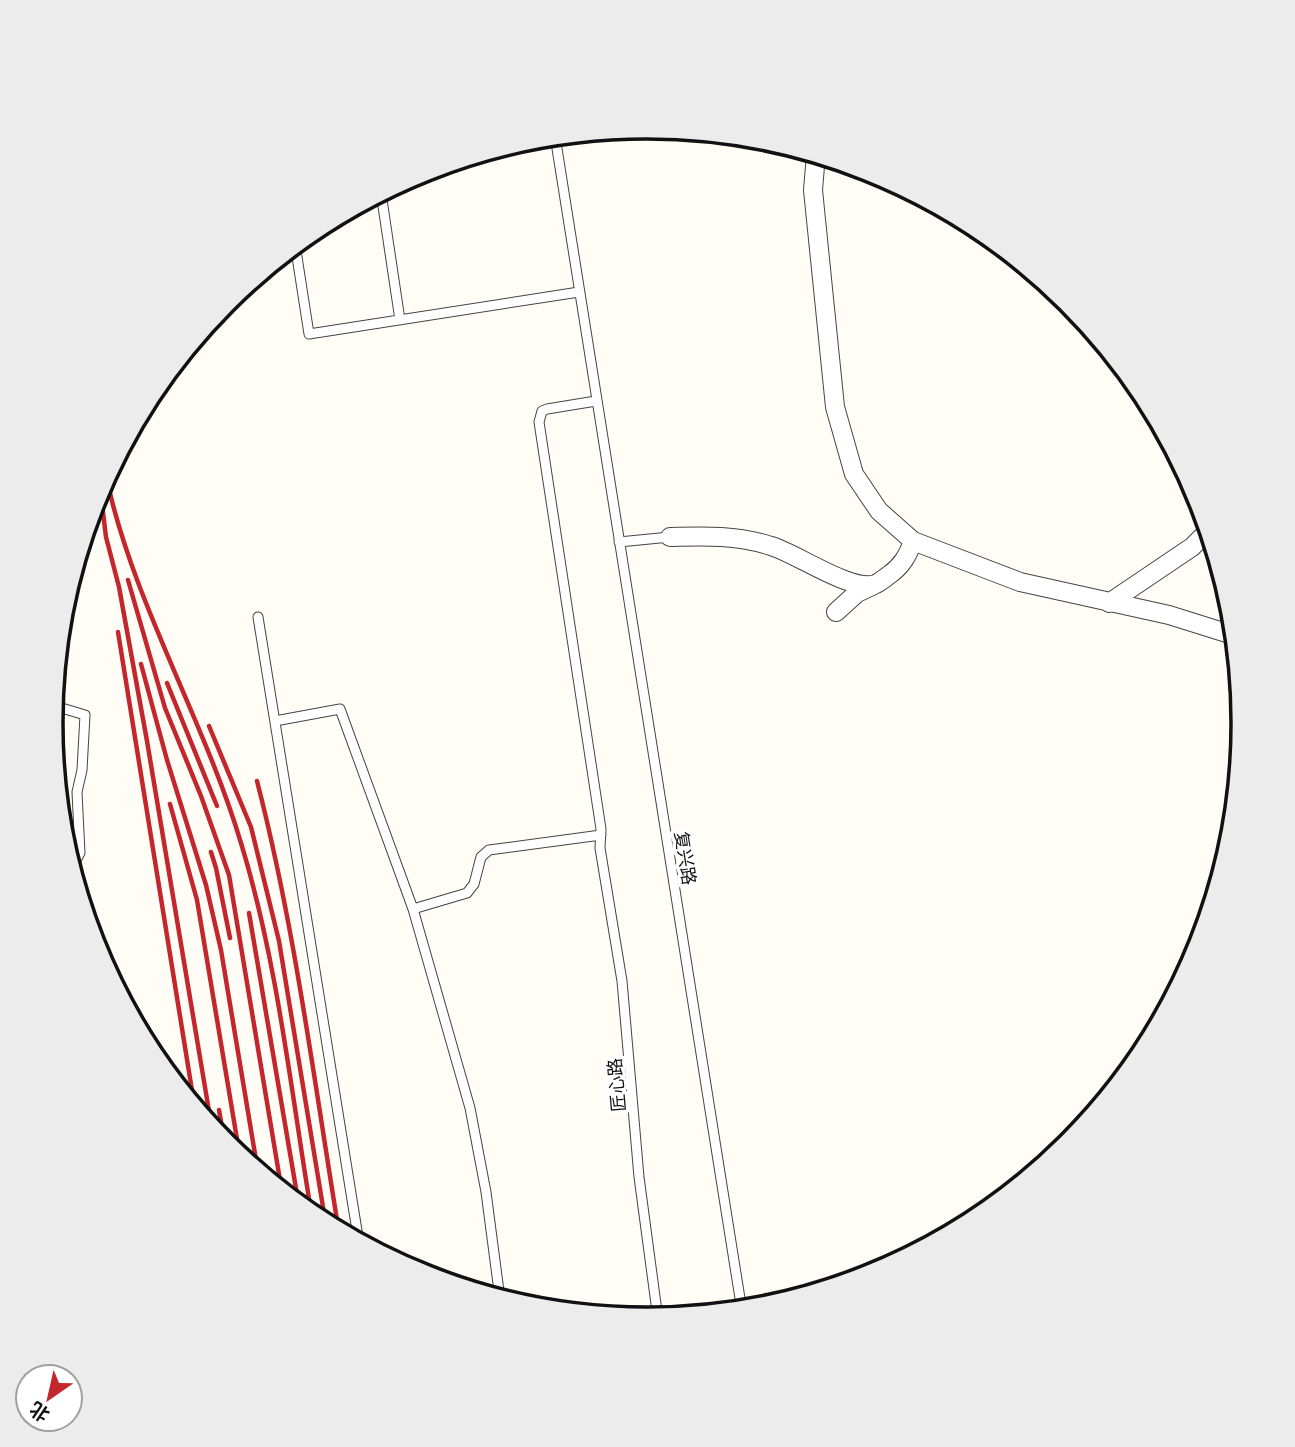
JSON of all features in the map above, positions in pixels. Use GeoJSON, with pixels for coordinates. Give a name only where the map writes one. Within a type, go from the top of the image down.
{"type":"FeatureCollection","features":[{"type":"Feature","properties":{"kind":"street"},"geometry":{"type":"LineString","coordinates":[[815,164],[813,190],[835,407],[854,474],[879,511],[913,541],[1020,582],[1170,615],[1225,632]]}},
{"type":"Feature","properties":{"kind":"street"},"geometry":{"type":"LineString","coordinates":[[670,537],[743,538],[775,547],[850,582],[874,585]]}},
{"type":"Feature","properties":{"kind":"street"},"geometry":{"type":"LineString","coordinates":[[1109,603],[1192,547],[1201,538]]}},
{"type":"Feature","properties":{"kind":"street"},"geometry":{"type":"LineString","coordinates":[[836,612],[857,593],[894,572],[908,557],[913,541]]}},
{"type":"Feature","properties":{"kind":"lane","name":"复兴路"},"geometry":{"type":"LineString","coordinates":[[557,146],[740,1300]]}},
{"type":"Feature","properties":{"kind":"lane"},"geometry":{"type":"LineString","coordinates":[[382,202],[400,320]]}},
{"type":"Feature","properties":{"kind":"lane"},"geometry":{"type":"LineString","coordinates":[[297,256],[309,334],[579,292]]}},
{"type":"Feature","properties":{"kind":"lane","name":"匠心路"},"geometry":{"type":"LineString","coordinates":[[597,406],[547,409],[542,411],[539,422],[601,835],[600,848],[622,981],[639,1177],[656,1308]]}},
{"type":"Feature","properties":{"kind":"lane"},"geometry":{"type":"LineString","coordinates":[[619,542],[670,537]]}},
{"type":"Feature","properties":{"kind":"lane"},"geometry":{"type":"LineString","coordinates":[[258,617],[357,1231]]}},
{"type":"Feature","properties":{"kind":"lane"},"geometry":{"type":"LineString","coordinates":[[63,709],[85,715],[82,770],[77,792],[78,856]]}},
{"type":"Feature","properties":{"kind":"lane"},"geometry":{"type":"LineString","coordinates":[[275,721],[340,709],[413,909],[470,1108],[486,1192],[499,1289]]}},
{"type":"Feature","properties":{"kind":"lane"},"geometry":{"type":"LineString","coordinates":[[413,909],[467,893],[474,884],[481,857],[489,850],[601,835]]}},
{"type":"Feature","properties":{"kind":"railway"},"geometry":{"type":"LineString","coordinates":[[110,493],[133,569],[226,797],[254,889],[274,982],[309,1199]]}},
{"type":"Feature","properties":{"kind":"railway"},"geometry":{"type":"LineString","coordinates":[[103,511],[147,741],[209,1110]]}},
{"type":"Feature","properties":{"kind":"railway"},"geometry":{"type":"LineString","coordinates":[[128,580],[165,708],[201,796],[229,875],[279,1177]]}},
{"type":"Feature","properties":{"kind":"railway"},"geometry":{"type":"LineString","coordinates":[[118,632],[192,1089]]}},
{"type":"Feature","properties":{"kind":"railway"},"geometry":{"type":"LineString","coordinates":[[141,664],[167,760],[206,885],[221,950],[255,1157]]}},
{"type":"Feature","properties":{"kind":"railway"},"geometry":{"type":"LineString","coordinates":[[167,683],[217,806]]}},
{"type":"Feature","properties":{"kind":"railway"},"geometry":{"type":"LineString","coordinates":[[209,726],[251,827],[279,941],[323,1209]]}},
{"type":"Feature","properties":{"kind":"railway"},"geometry":{"type":"LineString","coordinates":[[257,781],[293,948],[337,1218]]}},
{"type":"Feature","properties":{"kind":"railway"},"geometry":{"type":"LineString","coordinates":[[170,804],[197,900],[237,1140]]}},
{"type":"Feature","properties":{"kind":"railway"},"geometry":{"type":"LineString","coordinates":[[211,852],[230,938]]}},
{"type":"Feature","properties":{"kind":"railway"},"geometry":{"type":"LineString","coordinates":[[249,913],[296,1190]]}},
{"type":"Feature","properties":{"kind":"railway"},"geometry":{"type":"LineString","coordinates":[[219,1110],[221,1123]]}}]}
